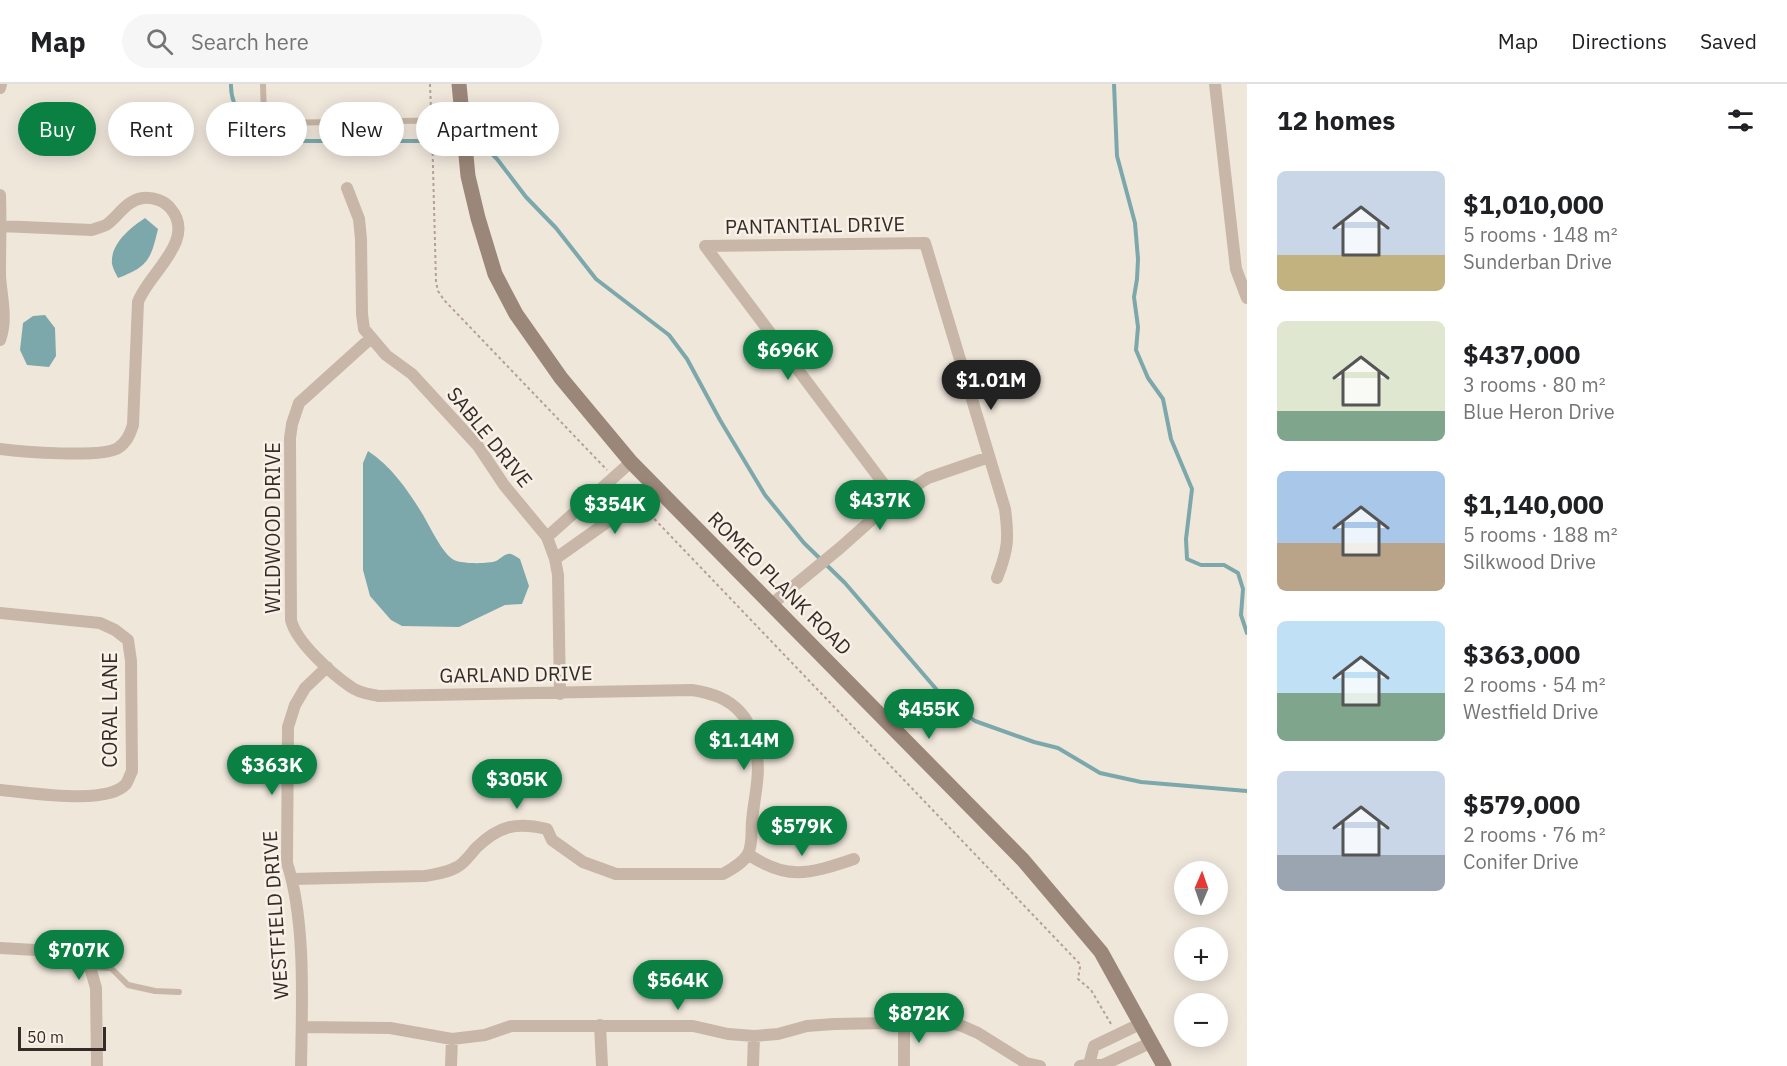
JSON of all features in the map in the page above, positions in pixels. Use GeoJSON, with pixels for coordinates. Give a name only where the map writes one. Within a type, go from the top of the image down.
{"type":"FeatureCollection","features":[{"type":"Feature","properties":{"kind":"street","name":"ROMEO PLANK ROAD"},"geometry":{"type":"LineString","coordinates":[[459,84],[461,102]]}},
{"type":"Feature","properties":{"kind":"street"},"geometry":{"type":"LineString","coordinates":[[1215,84],[1236,269],[1247,298]]}},
{"type":"Feature","properties":{"kind":"street","name":"ROMEO PLANK ROAD"},"geometry":{"type":"LineString","coordinates":[[466,156],[468,176],[478,218],[495,274],[516,314],[561,378],[631,462],[1023,860],[1101,952],[1164,1066]]}},
{"type":"Feature","properties":{"kind":"street","name":"SABLE DRIVE"},"geometry":{"type":"LineString","coordinates":[[346,188],[359,219],[364,330],[386,356],[412,374],[478,446],[504,485],[547,537],[558,575],[560,694]]}},
{"type":"Feature","properties":{"kind":"street"},"geometry":{"type":"LineString","coordinates":[[0,195],[0,276],[3,307],[3,333],[0,340]]}},
{"type":"Feature","properties":{"kind":"street"},"geometry":{"type":"LineString","coordinates":[[0,449],[95,452],[116,449],[128,438],[133,425],[138,302],[142,291],[172,252],[178,240],[179,229],[177,217],[165,203],[156,199],[142,198],[130,203],[105,225],[93,230],[1,226]]}},
{"type":"Feature","properties":{"kind":"street","name":"PANTANTIAL DRIVE"},"geometry":{"type":"LineString","coordinates":[[895,499],[705,246],[925,243],[989,457]]}},
{"type":"Feature","properties":{"kind":"street","name":"WILDWOOD DRIVE"},"geometry":{"type":"LineString","coordinates":[[327,667],[294,631],[291,620],[290,438],[299,403],[371,338]]}},
{"type":"Feature","properties":{"kind":"street"},"geometry":{"type":"LineString","coordinates":[[771,604],[840,548],[895,499],[928,478],[989,457],[1005,509],[1009,537],[997,578]]}},
{"type":"Feature","properties":{"kind":"street"},"geometry":{"type":"LineString","coordinates":[[547,537],[631,462]]}},
{"type":"Feature","properties":{"kind":"street"},"geometry":{"type":"LineString","coordinates":[[555,559],[610,520],[652,483]]}},
{"type":"Feature","properties":{"kind":"street"},"geometry":{"type":"LineString","coordinates":[[591,499],[610,520]]}},
{"type":"Feature","properties":{"kind":"street","name":"CORAL LANE"},"geometry":{"type":"LineString","coordinates":[[0,613],[100,623],[115,630],[128,640],[131,661],[132,771],[126,785],[92,797],[0,790]]}},
{"type":"Feature","properties":{"kind":"street","name":"GARLAND DRIVE"},"geometry":{"type":"LineString","coordinates":[[327,667],[352,688],[378,696],[692,690],[714,693],[743,714],[758,755],[759,776],[748,854]]}},
{"type":"Feature","properties":{"kind":"street","name":"WESTFIELD DRIVE"},"geometry":{"type":"LineString","coordinates":[[301,1066],[301,947],[292,879],[287,863],[288,727],[295,705],[305,688],[327,667]]}},
{"type":"Feature","properties":{"kind":"street"},"geometry":{"type":"LineString","coordinates":[[292,879],[425,876],[443,873],[459,867],[496,831],[512,825],[530,825],[547,829],[552,840],[583,861],[616,874],[723,874],[737,866],[748,854],[765,866],[782,872],[815,872],[854,859]]}},
{"type":"Feature","properties":{"kind":"street"},"geometry":{"type":"LineString","coordinates":[[0,948],[53,951],[76,956],[90,967],[96,988],[97,1066]]}},
{"type":"Feature","properties":{"kind":"street"},"geometry":{"type":"LineString","coordinates":[[904,1022],[904,1066]]}},
{"type":"Feature","properties":{"kind":"street"},"geometry":{"type":"LineString","coordinates":[[302,1027],[390,1028],[452,1038],[485,1035],[511,1026],[693,1026],[729,1034],[754,1036],[778,1034],[807,1026],[944,1022],[978,1033],[1026,1063],[1040,1066]]}},
{"type":"Feature","properties":{"kind":"street"},"geometry":{"type":"LineString","coordinates":[[1142,1023],[1094,1046],[1085,1065],[1103,1065],[1152,1042]]}},
{"type":"Feature","properties":{"kind":"street"},"geometry":{"type":"LineString","coordinates":[[600,1025],[602,1066]]}},
{"type":"Feature","properties":{"kind":"street"},"geometry":{"type":"LineString","coordinates":[[753,1066],[754,1036]]}},
{"type":"Feature","properties":{"kind":"street"},"geometry":{"type":"LineString","coordinates":[[451,1066],[452,1038]]}},
{"type":"Feature","properties":{"kind":"lane"},"geometry":{"type":"LineString","coordinates":[[263,84],[264,114],[268,122],[416,121]]}},
{"type":"Feature","properties":{"kind":"lane"},"geometry":{"type":"LineString","coordinates":[[90,967],[111,968],[128,985],[141,989],[179,992]]}},
{"type":"Feature","properties":{"kind":"path"},"geometry":{"type":"LineString","coordinates":[[430,84],[431,102]]}},
{"type":"Feature","properties":{"kind":"path"},"geometry":{"type":"LineString","coordinates":[[433,156],[438,291],[452,309],[614,477]]}},
{"type":"Feature","properties":{"kind":"path"},"geometry":{"type":"LineString","coordinates":[[634,498],[1079,963],[1078,980],[1091,990],[1116,1035]]}},
{"type":"Feature","properties":{"kind":"water"},"geometry":{"type":"Polygon","coordinates":[[[145,218],[158,229],[150,255],[142,266],[118,278],[112,264],[114,250],[122,237],[145,218]]]}},
{"type":"Feature","properties":{"kind":"water"},"geometry":{"type":"Polygon","coordinates":[[[45,315],[55,328],[56,356],[49,367],[27,365],[20,350],[23,323],[33,316],[45,315]]]}},
{"type":"Feature","properties":{"kind":"water"},"geometry":{"type":"Polygon","coordinates":[[[368,451],[384,463],[404,486],[449,557],[469,563],[487,563],[510,554],[520,559],[529,586],[522,604],[505,605],[459,627],[402,626],[391,620],[370,596],[363,570],[363,463],[368,451]]]}},
{"type":"Feature","properties":{"kind":"waterway"},"geometry":{"type":"LineString","coordinates":[[231,84],[234,103],[238,111],[257,131],[274,141],[416,141]]}},
{"type":"Feature","properties":{"kind":"waterway"},"geometry":{"type":"LineString","coordinates":[[1114,84],[1117,156],[1135,223],[1138,259],[1134,297],[1138,327],[1136,350],[1148,378],[1163,399],[1171,439],[1192,489],[1186,539],[1187,559],[1201,565],[1224,565],[1238,573],[1243,589],[1241,615],[1247,633]]}},
{"type":"Feature","properties":{"kind":"waterway"},"geometry":{"type":"LineString","coordinates":[[494,156],[596,279],[669,335],[687,359],[765,495],[804,543],[845,583],[943,697],[975,721],[1058,748],[1100,773],[1141,782],[1247,791]]}}]}
